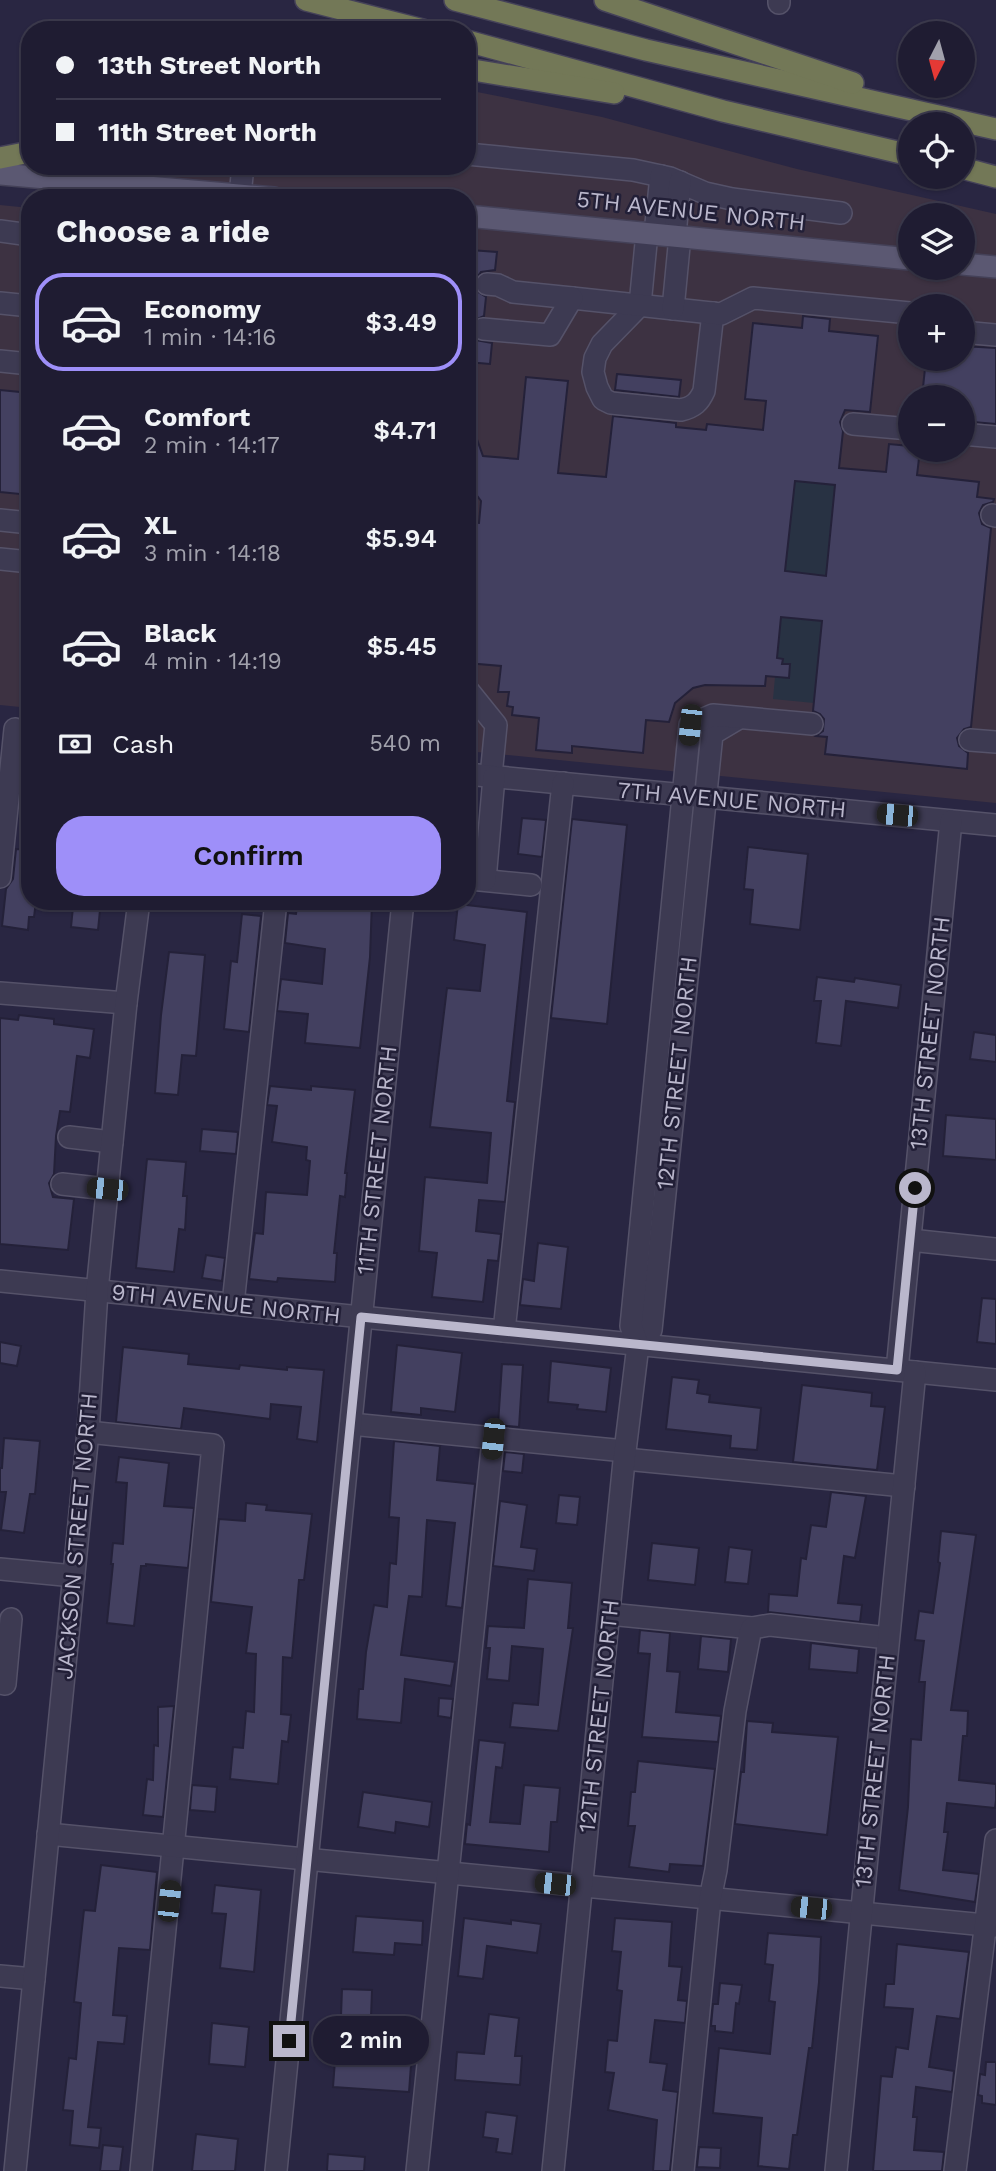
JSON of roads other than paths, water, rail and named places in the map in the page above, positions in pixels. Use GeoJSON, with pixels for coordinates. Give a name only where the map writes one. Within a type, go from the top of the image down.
{"type":"FeatureCollection","features":[{"type":"Feature","properties":{"kind":"highway"},"geometry":{"type":"LineString","coordinates":[[306,0],[388,21]]}},
{"type":"Feature","properties":{"kind":"highway"},"geometry":{"type":"LineString","coordinates":[[455,0],[646,50],[925,112]]}},
{"type":"Feature","properties":{"kind":"highway"},"geometry":{"type":"LineString","coordinates":[[605,0],[936,112]]}},
{"type":"Feature","properties":{"kind":"highway"},"geometry":{"type":"LineString","coordinates":[[476,43],[723,111],[898,152]]}},
{"type":"Feature","properties":{"kind":"highway"},"geometry":{"type":"LineString","coordinates":[[476,70],[723,111]]}},
{"type":"Feature","properties":{"kind":"highway"},"geometry":{"type":"LineString","coordinates":[[975,124],[996,129]]}},
{"type":"Feature","properties":{"kind":"highway"},"geometry":{"type":"LineString","coordinates":[[0,158],[21,154]]}},
{"type":"Feature","properties":{"kind":"highway"},"geometry":{"type":"LineString","coordinates":[[975,172],[996,177]]}},
{"type":"Feature","properties":{"kind":"main road"},"geometry":{"type":"LineString","coordinates":[[0,174],[147,189]]}},
{"type":"Feature","properties":{"kind":"main road","name":"5TH AVENUE NORTH"},"geometry":{"type":"LineString","coordinates":[[476,217],[898,258]]}},
{"type":"Feature","properties":{"kind":"main road"},"geometry":{"type":"LineString","coordinates":[[975,265],[996,267]]}},
{"type":"Feature","properties":{"kind":"street"},"geometry":{"type":"LineString","coordinates":[[476,154],[633,170],[732,199],[841,213]]}},
{"type":"Feature","properties":{"kind":"street"},"geometry":{"type":"LineString","coordinates":[[670,179],[664,234],[640,305],[602,344],[595,358],[593,372],[603,399],[611,403],[681,410],[692,407],[704,391],[722,311]]}},
{"type":"Feature","properties":{"kind":"street"},"geometry":{"type":"LineString","coordinates":[[0,232],[21,233]]}},
{"type":"Feature","properties":{"kind":"street"},"geometry":{"type":"LineString","coordinates":[[664,234],[673,309]]}},
{"type":"Feature","properties":{"kind":"street"},"geometry":{"type":"LineString","coordinates":[[487,284],[498,285],[513,292],[673,309],[898,325]]}},
{"type":"Feature","properties":{"kind":"street"},"geometry":{"type":"LineString","coordinates":[[483,329],[550,335],[572,298]]}},
{"type":"Feature","properties":{"kind":"street"},"geometry":{"type":"LineString","coordinates":[[722,311],[753,298],[898,312]]}},
{"type":"Feature","properties":{"kind":"street"},"geometry":{"type":"LineString","coordinates":[[0,303],[21,305]]}},
{"type":"Feature","properties":{"kind":"street"},"geometry":{"type":"LineString","coordinates":[[975,333],[996,335]]}},
{"type":"Feature","properties":{"kind":"street"},"geometry":{"type":"LineString","coordinates":[[0,361],[21,363]]}},
{"type":"Feature","properties":{"kind":"street"},"geometry":{"type":"LineString","coordinates":[[853,424],[898,428]]}},
{"type":"Feature","properties":{"kind":"street"},"geometry":{"type":"LineString","coordinates":[[975,435],[996,437]]}},
{"type":"Feature","properties":{"kind":"street"},"geometry":{"type":"LineString","coordinates":[[0,520],[21,522]]}},
{"type":"Feature","properties":{"kind":"street"},"geometry":{"type":"LineString","coordinates":[[0,559],[21,561]]}},
{"type":"Feature","properties":{"kind":"street"},"geometry":{"type":"LineString","coordinates":[[476,700],[496,725],[492,776],[477,880],[531,885]]}},
{"type":"Feature","properties":{"kind":"street","name":"12TH STREET NORTH"},"geometry":{"type":"LineString","coordinates":[[553,2171],[638,1345],[631,1326],[694,796],[690,725],[713,715],[812,724]]}},
{"type":"Feature","properties":{"kind":"street"},"geometry":{"type":"LineString","coordinates":[[0,877],[19,792],[15,729]]}},
{"type":"Feature","properties":{"kind":"street"},"geometry":{"type":"LineString","coordinates":[[970,740],[996,742]]}},
{"type":"Feature","properties":{"kind":"street","name":"7TH AVENUE NORTH"},"geometry":{"type":"LineString","coordinates":[[476,775],[996,825]]}},
{"type":"Feature","properties":{"kind":"street"},"geometry":{"type":"LineString","coordinates":[[504,1331],[563,783]]}},
{"type":"Feature","properties":{"kind":"street","name":"13TH STREET NORTH"},"geometry":{"type":"LineString","coordinates":[[835,2171],[904,1486],[910,1240],[951,821]]}},
{"type":"Feature","properties":{"kind":"street","name":"JACKSON STREET NORTH"},"geometry":{"type":"LineString","coordinates":[[15,2171],[88,1432],[97,1291],[138,910]]}},
{"type":"Feature","properties":{"kind":"street"},"geometry":{"type":"LineString","coordinates":[[233,1304],[275,910]]}},
{"type":"Feature","properties":{"kind":"street","name":"11TH STREET NORTH"},"geometry":{"type":"LineString","coordinates":[[276,2171],[402,910]]}},
{"type":"Feature","properties":{"kind":"street"},"geometry":{"type":"LineString","coordinates":[[0,993],[126,1003]]}},
{"type":"Feature","properties":{"kind":"street"},"geometry":{"type":"LineString","coordinates":[[68,1137],[112,1142]]}},
{"type":"Feature","properties":{"kind":"street"},"geometry":{"type":"LineString","coordinates":[[62,1184],[107,1189]]}},
{"type":"Feature","properties":{"kind":"street"},"geometry":{"type":"LineString","coordinates":[[910,1240],[996,1249]]}},
{"type":"Feature","properties":{"kind":"street","name":"9TH AVENUE NORTH"},"geometry":{"type":"LineString","coordinates":[[0,1281],[996,1380]]}},
{"type":"Feature","properties":{"kind":"street"},"geometry":{"type":"LineString","coordinates":[[351,1424],[904,1486]]}},
{"type":"Feature","properties":{"kind":"street"},"geometry":{"type":"LineString","coordinates":[[88,1432],[213,1445],[141,2171]]}},
{"type":"Feature","properties":{"kind":"street"},"geometry":{"type":"LineString","coordinates":[[417,2171],[493,1439]]}},
{"type":"Feature","properties":{"kind":"street"},"geometry":{"type":"LineString","coordinates":[[0,1569],[74,1576]]}},
{"type":"Feature","properties":{"kind":"street"},"geometry":{"type":"LineString","coordinates":[[609,1614],[752,1628],[770,1625],[888,1638]]}},
{"type":"Feature","properties":{"kind":"street"},"geometry":{"type":"LineString","coordinates":[[0,1683],[5,1684],[11,1619]]}},
{"type":"Feature","properties":{"kind":"street"},"geometry":{"type":"LineString","coordinates":[[683,2171],[710,1899],[716,1870],[735,1711],[752,1628]]}},
{"type":"Feature","properties":{"kind":"street"},"geometry":{"type":"LineString","coordinates":[[48,1834],[991,1926]]}},
{"type":"Feature","properties":{"kind":"street"},"geometry":{"type":"LineString","coordinates":[[954,2171],[991,1926],[996,1839]]}},
{"type":"Feature","properties":{"kind":"street"},"geometry":{"type":"LineString","coordinates":[[0,1976],[34,1979]]}}]}
